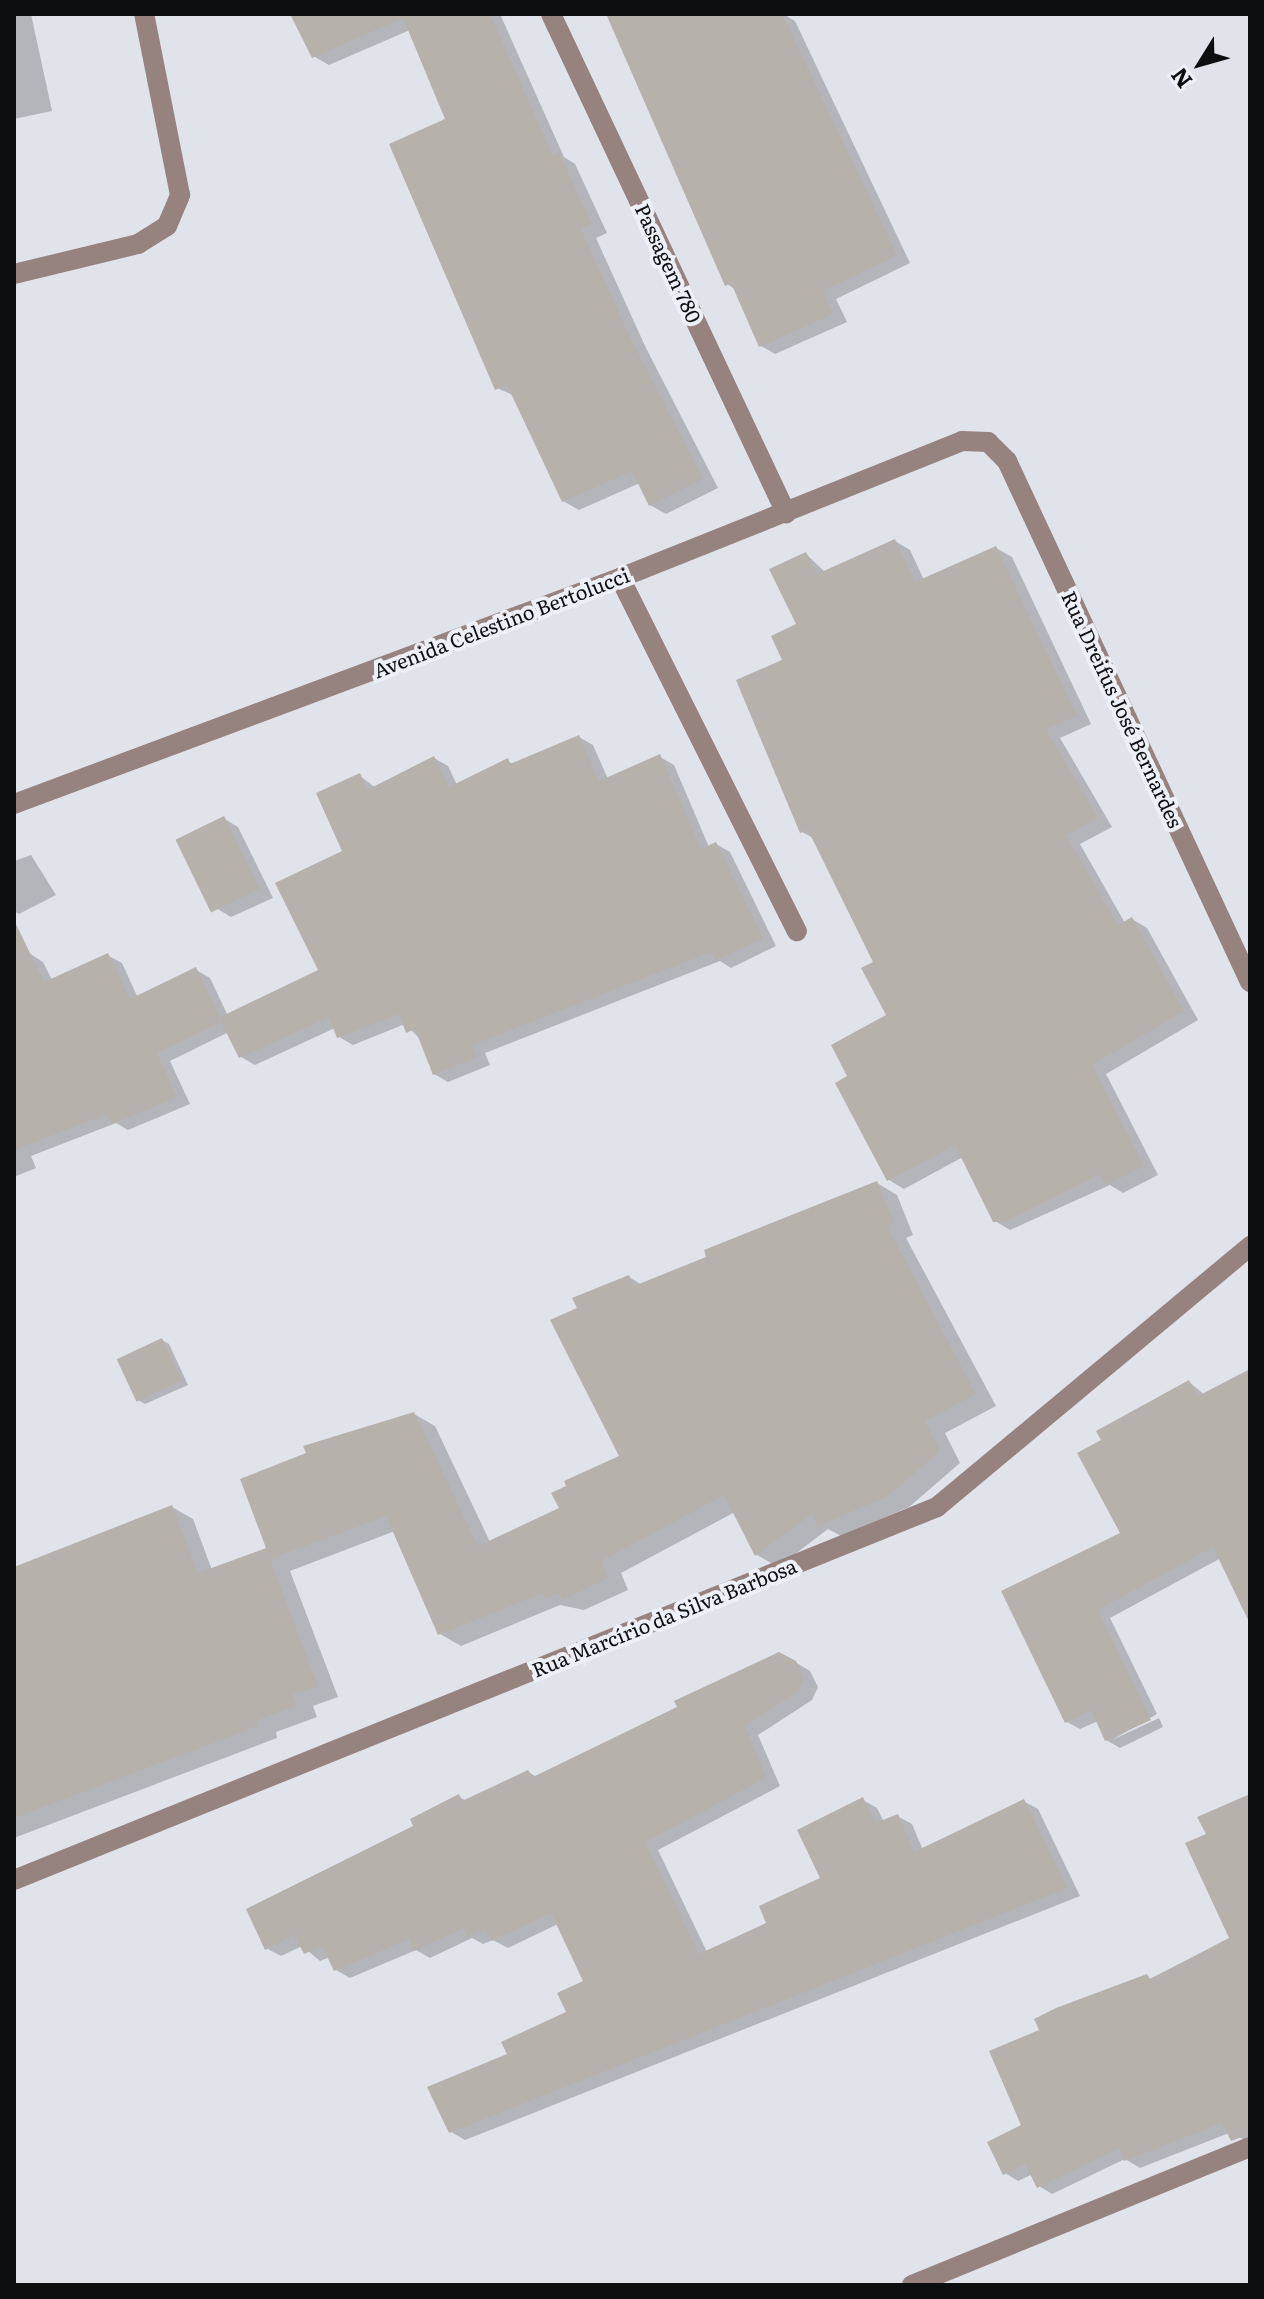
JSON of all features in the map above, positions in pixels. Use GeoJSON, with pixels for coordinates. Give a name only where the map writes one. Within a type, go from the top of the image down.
{"type":"FeatureCollection","features":[{"type":"Feature","properties":{"kind":"street"},"geometry":{"type":"LineString","coordinates":[[14,274],[138,244],[167,226],[180,195],[144,14]]}},
{"type":"Feature","properties":{"kind":"street","name":"Passagem 780"},"geometry":{"type":"LineString","coordinates":[[551,14],[786,513]]}},
{"type":"Feature","properties":{"kind":"street","name":"Avenida Celestino Bertolucci"},"geometry":{"type":"LineString","coordinates":[[14,804],[620,578],[962,441],[988,442]]}},
{"type":"Feature","properties":{"kind":"street","name":"Rua Dreifus José Bernardes"},"geometry":{"type":"LineString","coordinates":[[988,442],[1007,461],[1250,982]]}},
{"type":"Feature","properties":{"kind":"street"},"geometry":{"type":"LineString","coordinates":[[620,578],[797,931]]}},
{"type":"Feature","properties":{"kind":"street","name":"Rua Marcírio da Silva Barbosa"},"geometry":{"type":"LineString","coordinates":[[14,1880],[937,1507],[1250,1246]]}},
{"type":"Feature","properties":{"kind":"street"},"geometry":{"type":"LineString","coordinates":[[912,2285],[1250,2147]]}},
{"type":"Feature","properties":{"kind":"building"},"geometry":{"type":"Polygon","coordinates":[[[290,14],[490,14],[553,156],[559,152],[592,224],[581,229],[630,337],[703,479],[649,506],[632,471],[562,502],[507,385],[495,390],[389,144],[445,119],[403,18],[312,58],[290,14]]]}},
{"type":"Feature","properties":{"kind":"building"},"geometry":{"type":"Polygon","coordinates":[[[606,14],[782,14],[897,255],[823,291],[833,314],[759,347],[731,283],[725,286],[606,14]]]}},
{"type":"Feature","properties":{"kind":"building"},"geometry":{"type":"Polygon","coordinates":[[[895,539],[915,582],[996,546],[1077,716],[1046,729],[1098,818],[1066,835],[1118,925],[1132,917],[1184,1011],[1092,1065],[1144,1166],[1106,1185],[1100,1174],[1004,1222],[993,1222],[955,1145],[887,1181],[835,1083],[847,1076],[831,1045],[886,1015],[861,968],[873,962],[808,830],[800,833],[736,680],[782,660],[771,636],[796,624],[769,569],[806,552],[817,574],[895,539]]]}},
{"type":"Feature","properties":{"kind":"building"},"geometry":{"type":"Polygon","coordinates":[[[579,735],[599,781],[660,754],[701,849],[716,842],[763,938],[715,961],[711,952],[472,1045],[477,1057],[433,1075],[415,1029],[406,1033],[399,1014],[337,1038],[329,1017],[239,1058],[221,1022],[157,1053],[177,1097],[112,1124],[107,1114],[14,1150],[14,920],[44,982],[108,953],[130,999],[196,967],[220,1017],[318,970],[275,883],[342,851],[316,793],[360,773],[367,790],[434,756],[449,787],[508,758],[510,764],[579,735]]]}},
{"type":"Feature","properties":{"kind":"building"},"geometry":{"type":"Polygon","coordinates":[[[224,816],[260,889],[211,912],[175,840],[224,816]]]}},
{"type":"Feature","properties":{"kind":"building"},"geometry":{"type":"Polygon","coordinates":[[[877,1181],[894,1223],[887,1226],[976,1394],[925,1421],[940,1451],[888,1496],[818,1526],[812,1514],[755,1556],[724,1495],[601,1561],[608,1578],[562,1600],[559,1593],[545,1599],[543,1593],[438,1635],[386,1516],[270,1559],[318,1686],[293,1694],[297,1705],[256,1721],[258,1726],[14,1818],[14,1567],[172,1505],[198,1573],[266,1548],[240,1479],[306,1453],[303,1446],[414,1412],[478,1546],[559,1508],[551,1493],[566,1486],[564,1481],[619,1456],[550,1320],[577,1308],[572,1298],[629,1275],[634,1286],[706,1257],[704,1250],[877,1181]]]}},
{"type":"Feature","properties":{"kind":"building"},"geometry":{"type":"Polygon","coordinates":[[[162,1338],[182,1381],[137,1402],[117,1359],[162,1338]]]}},
{"type":"Feature","properties":{"kind":"building"},"geometry":{"type":"Polygon","coordinates":[[[1250,1369],[1250,1624],[1213,1547],[1098,1610],[1151,1720],[1105,1741],[1091,1710],[1065,1723],[1001,1591],[1120,1533],[1077,1453],[1101,1440],[1096,1431],[1189,1380],[1198,1396],[1250,1369]]]}},
{"type":"Feature","properties":{"kind":"building"},"geometry":{"type":"Polygon","coordinates":[[[779,1652],[796,1661],[804,1678],[798,1692],[745,1726],[766,1778],[645,1842],[699,1954],[766,1923],[759,1906],[820,1878],[797,1830],[863,1797],[875,1823],[898,1814],[914,1852],[1024,1799],[1067,1888],[449,2133],[427,2087],[507,2054],[501,2042],[566,2012],[557,1993],[583,1981],[551,1913],[492,1941],[485,1929],[467,1937],[463,1928],[414,1951],[409,1939],[334,1971],[322,1946],[304,1954],[294,1935],[265,1950],[246,1909],[413,1826],[410,1819],[459,1794],[462,1801],[528,1770],[533,1777],[677,1707],[674,1701],[779,1652]]]}},
{"type":"Feature","properties":{"kind":"building"},"geometry":{"type":"Polygon","coordinates":[[[1250,1794],[1250,2134],[1231,2141],[1222,2123],[1124,2161],[1119,2148],[1037,2188],[1025,2164],[1003,2175],[987,2142],[1021,2125],[989,2051],[1039,2030],[1034,2019],[1056,2008],[1147,1974],[1150,1979],[1229,1938],[1185,1843],[1206,1834],[1197,1817],[1250,1794]]]}}]}
